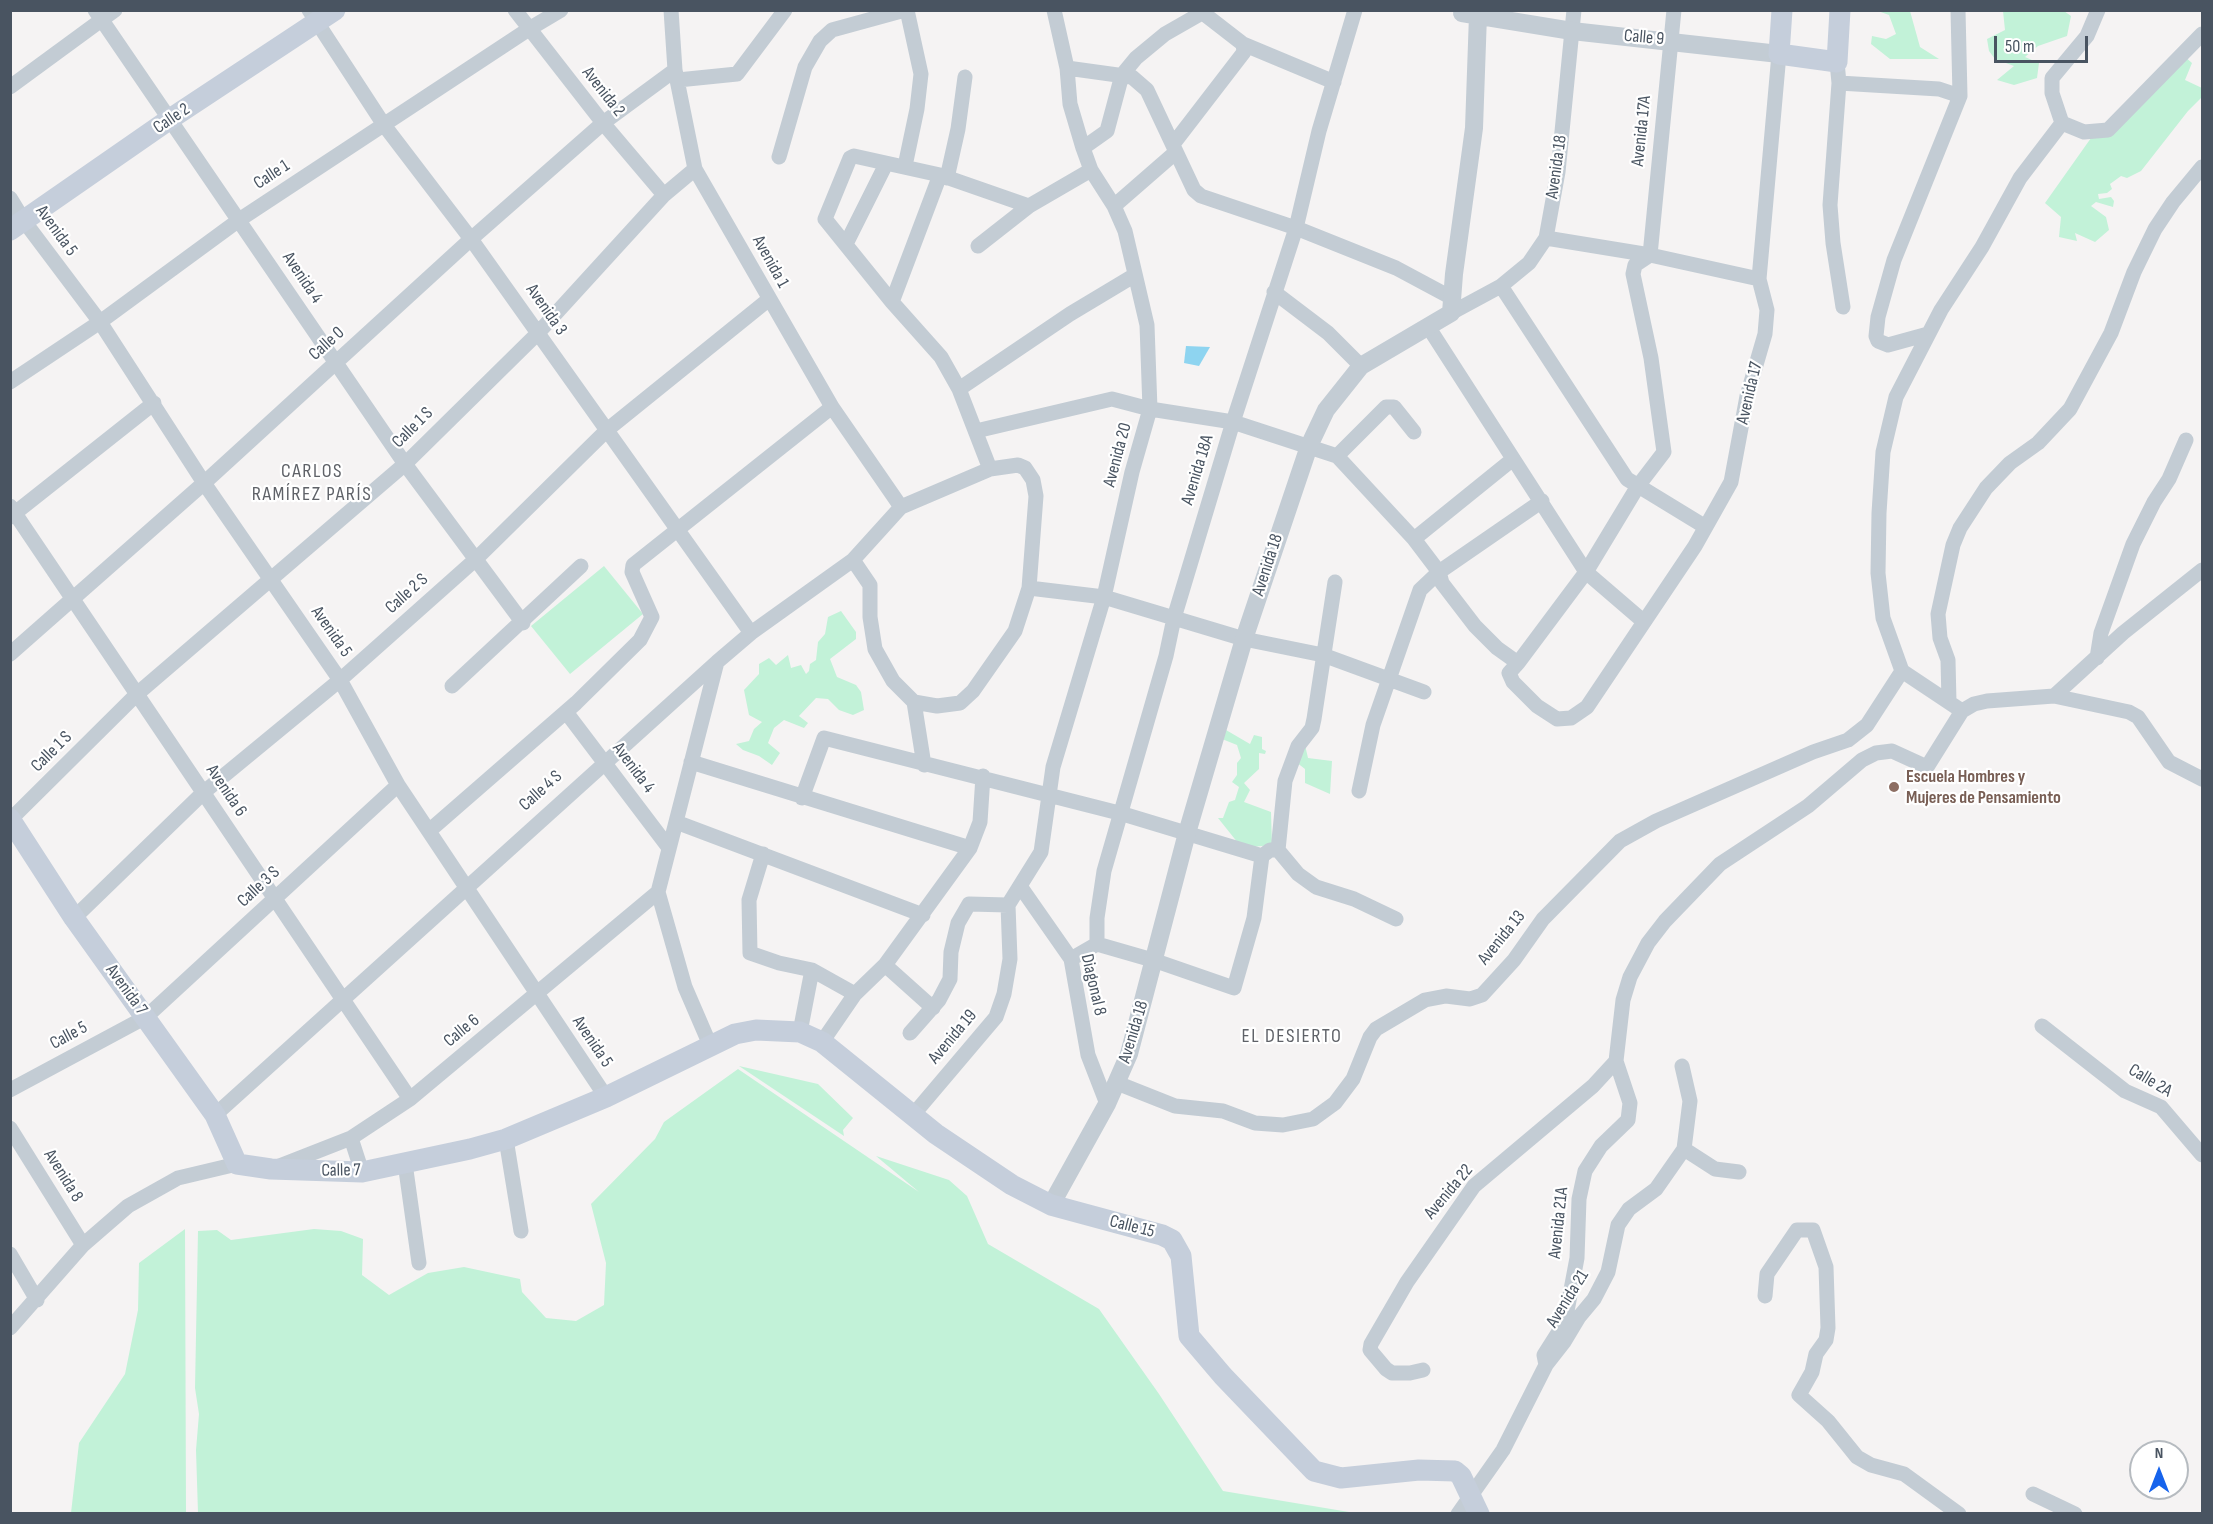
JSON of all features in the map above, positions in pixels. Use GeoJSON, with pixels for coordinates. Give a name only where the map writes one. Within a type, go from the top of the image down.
{"type":"FeatureCollection","features":[{"type":"Feature","properties":{"kind":"main road","name":"Calle 2"},"geometry":{"type":"LineString","coordinates":[[17,226],[313,17],[336,10]]}},
{"type":"Feature","properties":{"kind":"main road","name":"Avenida 17"},"geometry":{"type":"LineString","coordinates":[[1779,54],[1782,10]]}},
{"type":"Feature","properties":{"kind":"main road"},"geometry":{"type":"LineString","coordinates":[[1837,62],[1840,10]]}},
{"type":"Feature","properties":{"kind":"main road","name":"Calle 9"},"geometry":{"type":"LineString","coordinates":[[1779,54],[1837,62]]}},
{"type":"Feature","properties":{"kind":"main road","name":"Avenida 7"},"geometry":{"type":"LineString","coordinates":[[11,819],[74,918],[215,1114],[237,1164]]}},
{"type":"Feature","properties":{"kind":"main road","name":"Calle 15"},"geometry":{"type":"LineString","coordinates":[[710,1044],[747,1031],[800,1032],[822,1042],[912,1115],[987,1168],[1051,1205],[1162,1235],[1172,1240],[1181,1256],[1189,1336],[1314,1471],[1341,1478],[1419,1470],[1450,1471],[1461,1476],[1470,1508]]}},
{"type":"Feature","properties":{"kind":"main road","name":"Calle 7"},"geometry":{"type":"LineString","coordinates":[[237,1164],[271,1169],[362,1172],[506,1139],[606,1097],[710,1044]]}},
{"type":"Feature","properties":{"kind":"street"},"geometry":{"type":"LineString","coordinates":[[10,87],[98,15],[115,10]]}},
{"type":"Feature","properties":{"kind":"street","name":"Avenida 2"},"geometry":{"type":"LineString","coordinates":[[515,10],[603,123],[664,195]]}},
{"type":"Feature","properties":{"kind":"street","name":"Calle 1"},"geometry":{"type":"LineString","coordinates":[[10,382],[100,322],[239,220],[561,10]]}},
{"type":"Feature","properties":{"kind":"street","name":"Avenida 1"},"geometry":{"type":"LineString","coordinates":[[671,10],[676,75],[695,169],[768,300],[832,407],[902,507]]}},
{"type":"Feature","properties":{"kind":"street"},"geometry":{"type":"LineString","coordinates":[[676,75],[736,74],[785,10]]}},
{"type":"Feature","properties":{"kind":"street"},"geometry":{"type":"LineString","coordinates":[[779,157],[805,67],[819,41],[832,30],[906,10],[921,74],[917,109],[905,166]]}},
{"type":"Feature","properties":{"kind":"street","name":"Avenida 20"},"geometry":{"type":"LineString","coordinates":[[1008,905],[1041,852],[1053,767],[1104,597],[1132,472],[1150,409],[1147,325],[1125,231],[1114,206],[1091,170],[1083,148],[1070,104],[1067,68],[1054,10]]}},
{"type":"Feature","properties":{"kind":"street","name":"Avenida 18A"},"geometry":{"type":"LineString","coordinates":[[1097,944],[1097,918],[1104,871],[1123,814],[1166,656],[1174,618],[1233,422],[1296,228],[1319,131],[1355,10]]}},
{"type":"Feature","properties":{"kind":"street","name":"Avenida 18"},"geometry":{"type":"LineString","coordinates":[[1051,1205],[1107,1104],[1129,1054],[1156,961],[1187,833],[1244,639],[1309,446],[1326,410],[1361,366],[1429,328],[1452,306],[1501,286],[1529,263],[1546,238],[1558,172],[1574,10]]}},
{"type":"Feature","properties":{"kind":"street","name":"Avenida 17A"},"geometry":{"type":"LineString","coordinates":[[1650,255],[1674,10]]}},
{"type":"Feature","properties":{"kind":"street"},"geometry":{"type":"LineString","coordinates":[[1928,334],[1888,345],[1878,341],[1876,336],[1878,317],[1894,260],[1960,96],[1958,10]]}},
{"type":"Feature","properties":{"kind":"street"},"geometry":{"type":"LineString","coordinates":[[2098,10],[2087,36],[2052,78],[2052,93],[2062,123],[2084,132],[2108,130],[2202,34]]}},
{"type":"Feature","properties":{"kind":"street"},"geometry":{"type":"LineString","coordinates":[[1083,148],[1107,131],[1122,75],[1136,58],[1165,34],[1205,12],[1243,44],[1334,82]]}},
{"type":"Feature","properties":{"kind":"street"},"geometry":{"type":"LineString","coordinates":[[1067,68],[1132,77],[1148,90],[1194,190],[1201,196],[1296,228],[1396,268],[1452,306],[1474,128],[1463,12]]}},
{"type":"Feature","properties":{"kind":"street","name":"Calle 9"},"geometry":{"type":"LineString","coordinates":[[1463,12],[1572,31],[1671,40],[1779,54]]}},
{"type":"Feature","properties":{"kind":"street","name":"Avenida 4"},"geometry":{"type":"LineString","coordinates":[[98,15],[405,464],[523,623]]}},
{"type":"Feature","properties":{"kind":"street","name":"Avenida 3"},"geometry":{"type":"LineString","coordinates":[[313,17],[384,125],[471,239],[751,633]]}},
{"type":"Feature","properties":{"kind":"street"},"geometry":{"type":"LineString","coordinates":[[1114,206],[1175,148],[1244,52],[1243,44]]}},
{"type":"Feature","properties":{"kind":"street","name":"Avenida 17"},"geometry":{"type":"LineString","coordinates":[[1518,663],[1509,672],[1513,682],[1537,706],[1557,718],[1564,719],[1580,714],[1587,707],[1695,546],[1704,526],[1731,482],[1747,396],[1765,334],[1767,310],[1759,279],[1779,54]]}},
{"type":"Feature","properties":{"kind":"street"},"geometry":{"type":"LineString","coordinates":[[1837,62],[1839,83],[1830,205],[1833,243],[1843,307]]}},
{"type":"Feature","properties":{"kind":"street","name":"Calle 0"},"geometry":{"type":"LineString","coordinates":[[10,654],[204,483],[471,239],[603,123],[676,75]]}},
{"type":"Feature","properties":{"kind":"street"},"geometry":{"type":"LineString","coordinates":[[892,302],[943,177],[958,129],[965,77]]}},
{"type":"Feature","properties":{"kind":"street"},"geometry":{"type":"LineString","coordinates":[[1839,83],[1939,89],[1960,96]]}},
{"type":"Feature","properties":{"kind":"street"},"geometry":{"type":"LineString","coordinates":[[1962,711],[1902,671],[1883,618],[1878,573],[1883,452],[1896,397],[1928,334],[2020,178],[2062,123]]}},
{"type":"Feature","properties":{"kind":"street"},"geometry":{"type":"LineString","coordinates":[[990,470],[959,388],[941,357],[892,302],[825,219],[850,158],[860,156],[943,177],[1029,206]]}},
{"type":"Feature","properties":{"kind":"street"},"geometry":{"type":"LineString","coordinates":[[846,244],[886,164]]}},
{"type":"Feature","properties":{"kind":"street"},"geometry":{"type":"LineString","coordinates":[[1949,702],[1948,660],[1940,638],[1938,614],[1953,544],[1960,528],[1986,488],[2010,463],[2038,443],[2070,409],[2111,333],[2134,273],[2155,229],[2173,202],[2202,167]]}},
{"type":"Feature","properties":{"kind":"street","name":"Calle 1 S"},"geometry":{"type":"LineString","coordinates":[[11,819],[137,694],[272,581],[405,464],[538,333],[664,195],[695,169]]}},
{"type":"Feature","properties":{"kind":"street"},"geometry":{"type":"LineString","coordinates":[[978,246],[1029,206],[1091,170]]}},
{"type":"Feature","properties":{"kind":"street","name":"Avenida 5"},"geometry":{"type":"LineString","coordinates":[[10,198],[17,226],[100,322],[204,483],[340,680],[398,785],[606,1097]]}},
{"type":"Feature","properties":{"kind":"street"},"geometry":{"type":"LineString","coordinates":[[1546,238],[1650,255],[1759,279]]}},
{"type":"Feature","properties":{"kind":"street"},"geometry":{"type":"LineString","coordinates":[[976,431],[1112,399],[1150,409],[1233,422],[1337,456],[1414,539],[1439,572],[1442,583],[1475,626],[1497,648],[1518,663],[1586,572],[1664,448],[1651,358],[1633,274],[1635,265],[1650,255]]}},
{"type":"Feature","properties":{"kind":"street"},"geometry":{"type":"LineString","coordinates":[[959,388],[1070,314],[1135,275]]}},
{"type":"Feature","properties":{"kind":"street"},"geometry":{"type":"LineString","coordinates":[[1501,286],[1627,479],[1704,526]]}},
{"type":"Feature","properties":{"kind":"street"},"geometry":{"type":"LineString","coordinates":[[1274,292],[1328,333],[1361,366]]}},
{"type":"Feature","properties":{"kind":"street","name":"Calle 2 S"},"geometry":{"type":"LineString","coordinates":[[74,918],[204,792],[340,680],[476,559],[607,430],[768,300]]}},
{"type":"Feature","properties":{"kind":"street"},"geometry":{"type":"LineString","coordinates":[[1429,328],[1586,572],[1643,621]]}},
{"type":"Feature","properties":{"kind":"street"},"geometry":{"type":"LineString","coordinates":[[12,512],[154,403]]}},
{"type":"Feature","properties":{"kind":"street"},"geometry":{"type":"LineString","coordinates":[[1337,456],[1386,406],[1394,407],[1414,432]]}},
{"type":"Feature","properties":{"kind":"street"},"geometry":{"type":"LineString","coordinates":[[429,831],[566,712],[640,640],[650,626],[652,617],[632,568],[677,529],[832,407]]}},
{"type":"Feature","properties":{"kind":"street"},"geometry":{"type":"LineString","coordinates":[[2097,658],[2101,633],[2133,544],[2154,502],[2169,479],[2186,440]]}},
{"type":"Feature","properties":{"kind":"street"},"geometry":{"type":"LineString","coordinates":[[1414,539],[1513,459]]}},
{"type":"Feature","properties":{"kind":"street"},"geometry":{"type":"LineString","coordinates":[[853,560],[870,585],[870,617],[875,649],[893,681],[914,702],[937,706],[960,703],[973,691],[1015,631],[1029,588],[1036,496],[1033,480],[1025,468],[1018,465],[990,470],[902,507]]}},
{"type":"Feature","properties":{"kind":"street"},"geometry":{"type":"LineString","coordinates":[[1359,791],[1373,725],[1420,590],[1439,572],[1542,501]]}},
{"type":"Feature","properties":{"kind":"street","name":"Calle 4 S"},"geometry":{"type":"LineString","coordinates":[[215,1114],[465,886],[717,662],[751,633],[853,560],[902,507]]}},
{"type":"Feature","properties":{"kind":"street","name":"Avenida 6"},"geometry":{"type":"LineString","coordinates":[[12,512],[410,1099]]}},
{"type":"Feature","properties":{"kind":"street"},"geometry":{"type":"LineString","coordinates":[[452,686],[523,623],[581,566]]}},
{"type":"Feature","properties":{"kind":"street"},"geometry":{"type":"LineString","coordinates":[[2054,696],[2123,633],[2202,570]]}},
{"type":"Feature","properties":{"kind":"street"},"geometry":{"type":"LineString","coordinates":[[1335,582],[1312,728],[1298,746],[1285,781],[1278,850],[1298,874],[1316,887],[1354,899],[1396,919]]}},
{"type":"Feature","properties":{"kind":"street"},"geometry":{"type":"LineString","coordinates":[[1029,588],[1104,597],[1244,639],[1323,655],[1424,692]]}},
{"type":"Feature","properties":{"kind":"street"},"geometry":{"type":"LineString","coordinates":[[710,1044],[685,987],[658,892],[717,662]]}},
{"type":"Feature","properties":{"kind":"street","name":"Avenida 13"},"geometry":{"type":"LineString","coordinates":[[1117,1083],[1175,1106],[1222,1111],[1255,1123],[1283,1125],[1313,1119],[1335,1103],[1353,1079],[1370,1037],[1376,1029],[1425,1000],[1446,996],[1470,999],[1482,995],[1514,960],[1543,919],[1620,841],[1656,821],[1813,752],[1848,740],[1867,725],[1902,671]]}},
{"type":"Feature","properties":{"kind":"street"},"geometry":{"type":"LineString","coordinates":[[1616,1061],[1623,1000],[1629,977],[1665,921],[1720,864],[1808,806],[1862,760],[1876,753],[1892,751],[1927,767],[1962,711],[1974,704],[2054,696],[2129,712],[2138,717],[2169,762],[2202,779]]}},
{"type":"Feature","properties":{"kind":"street"},"geometry":{"type":"LineString","coordinates":[[914,702],[924,765]]}},
{"type":"Feature","properties":{"kind":"street","name":"Avenida 4"},"geometry":{"type":"LineString","coordinates":[[566,712],[669,848]]}},
{"type":"Feature","properties":{"kind":"street"},"geometry":{"type":"LineString","coordinates":[[802,798],[824,738],[924,765],[982,776],[1123,814],[1262,856]]}},
{"type":"Feature","properties":{"kind":"street"},"geometry":{"type":"LineString","coordinates":[[691,762],[970,848]]}},
{"type":"Feature","properties":{"kind":"street"},"geometry":{"type":"LineString","coordinates":[[822,1042],[855,994],[885,965],[970,848],[980,822],[982,776]]}},
{"type":"Feature","properties":{"kind":"street","name":"Calle 3 S"},"geometry":{"type":"LineString","coordinates":[[146,1017],[398,785]]}},
{"type":"Feature","properties":{"kind":"street"},"geometry":{"type":"LineString","coordinates":[[676,822],[923,915]]}},
{"type":"Feature","properties":{"kind":"street"},"geometry":{"type":"LineString","coordinates":[[1071,959],[1097,944],[1156,961],[1234,988],[1254,918],[1262,856],[1270,850],[1278,850]]}},
{"type":"Feature","properties":{"kind":"street"},"geometry":{"type":"LineString","coordinates":[[763,854],[749,900],[750,953],[779,963],[812,970],[855,994]]}},
{"type":"Feature","properties":{"kind":"street","name":"Diagonal 8"},"geometry":{"type":"LineString","coordinates":[[1020,886],[1071,959],[1088,1055],[1107,1104]]}},
{"type":"Feature","properties":{"kind":"street","name":"Calle 6"},"geometry":{"type":"LineString","coordinates":[[271,1169],[351,1138],[410,1099],[658,892]]}},
{"type":"Feature","properties":{"kind":"street"},"geometry":{"type":"LineString","coordinates":[[910,1033],[933,1008],[950,979],[951,952],[958,923],[969,904],[972,902],[1008,905]]}},
{"type":"Feature","properties":{"kind":"street","name":"Avenida 19"},"geometry":{"type":"LineString","coordinates":[[912,1115],[996,1017],[1004,994],[1010,959],[1008,905]]}},
{"type":"Feature","properties":{"kind":"street"},"geometry":{"type":"LineString","coordinates":[[885,965],[933,1008]]}},
{"type":"Feature","properties":{"kind":"street"},"geometry":{"type":"LineString","coordinates":[[800,1032],[812,970]]}},
{"type":"Feature","properties":{"kind":"street","name":"Calle 5"},"geometry":{"type":"LineString","coordinates":[[10,1090],[146,1017]]}},
{"type":"Feature","properties":{"kind":"street","name":"Calle 2A"},"geometry":{"type":"LineString","coordinates":[[2042,1026],[2125,1091],[2161,1107],[2202,1155]]}},
{"type":"Feature","properties":{"kind":"street","name":"Avenida 22"},"geometry":{"type":"LineString","coordinates":[[1423,1370],[1392,1373],[1386,1370],[1370,1350],[1371,1344],[1426,1251],[1474,1186],[1593,1086],[1616,1061]]}},
{"type":"Feature","properties":{"kind":"street","name":"Avenida 21A"},"geometry":{"type":"LineString","coordinates":[[1546,1365],[1544,1355],[1558,1333],[1567,1311],[1577,1258],[1579,1199],[1585,1171],[1601,1146],[1628,1120],[1630,1103],[1616,1061]]}},
{"type":"Feature","properties":{"kind":"street","name":"Avenida 21"},"geometry":{"type":"LineString","coordinates":[[1470,1508],[1525,1412],[1546,1365],[1594,1299],[1608,1272],[1618,1225],[1629,1209],[1656,1189],[1684,1149],[1690,1101],[1682,1066]]}},
{"type":"Feature","properties":{"kind":"street","name":"Avenida 8"},"geometry":{"type":"LineString","coordinates":[[10,1128],[83,1245]]}},
{"type":"Feature","properties":{"kind":"street"},"geometry":{"type":"LineString","coordinates":[[351,1138],[362,1172]]}},
{"type":"Feature","properties":{"kind":"street"},"geometry":{"type":"LineString","coordinates":[[506,1139],[521,1231]]}},
{"type":"Feature","properties":{"kind":"street"},"geometry":{"type":"LineString","coordinates":[[1684,1149],[1715,1169],[1739,1172]]}},
{"type":"Feature","properties":{"kind":"street"},"geometry":{"type":"LineString","coordinates":[[405,1163],[419,1263]]}},
{"type":"Feature","properties":{"kind":"street","name":"Calle 7"},"geometry":{"type":"LineString","coordinates":[[10,1328],[38,1300],[83,1245],[128,1206],[178,1178],[237,1164]]}},
{"type":"Feature","properties":{"kind":"street"},"geometry":{"type":"LineString","coordinates":[[1765,1296],[1767,1274],[1797,1230],[1813,1230],[1826,1267],[1828,1328],[1826,1340],[1816,1354],[1812,1372],[1799,1395],[1828,1421],[1857,1457],[1871,1465],[1904,1474],[1959,1514]]}},
{"type":"Feature","properties":{"kind":"street"},"geometry":{"type":"LineString","coordinates":[[10,1254],[38,1300]]}},
{"type":"Feature","properties":{"kind":"street"},"geometry":{"type":"LineString","coordinates":[[2033,1494],[2075,1514]]}},
{"type":"Feature","properties":{"kind":"green space"},"geometry":{"type":"Polygon","coordinates":[[[1878,11],[1910,11],[1920,47],[1939,59],[1890,59],[1871,44],[1872,36],[1886,39],[1896,34],[1889,15],[1878,11]]]}},
{"type":"Feature","properties":{"kind":"green space"},"geometry":{"type":"Polygon","coordinates":[[[2003,11],[2064,11],[2071,16],[2067,36],[2038,46],[2025,57],[2039,63],[2037,78],[2014,85],[1997,80],[2014,66],[1995,59],[1989,51],[1987,39],[2005,30],[2003,11]]]}},
{"type":"Feature","properties":{"kind":"green space"},"geometry":{"type":"Polygon","coordinates":[[[2184,56],[2192,63],[2185,80],[2202,88],[2202,97],[2188,111],[2141,171],[2127,178],[2121,176],[2110,184],[2112,189],[2107,193],[2098,194],[2099,199],[2111,197],[2114,201],[2113,207],[2096,202],[2091,206],[2106,217],[2109,230],[2095,242],[2075,233],[2077,241],[2059,237],[2061,217],[2045,203],[2091,138],[2184,56]]]}},
{"type":"Feature","properties":{"kind":"green space"},"geometry":{"type":"Polygon","coordinates":[[[604,566],[643,614],[570,674],[531,626],[604,566]]]}},
{"type":"Feature","properties":{"kind":"green space"},"geometry":{"type":"Polygon","coordinates":[[[841,611],[856,632],[856,639],[830,659],[837,677],[856,685],[861,692],[864,710],[853,715],[839,710],[828,699],[816,698],[799,716],[808,723],[804,728],[784,720],[774,728],[768,743],[780,753],[772,765],[759,756],[743,750],[736,744],[749,741],[754,729],[762,722],[749,715],[744,690],[759,674],[759,664],[769,658],[776,665],[788,655],[791,668],[801,665],[806,674],[810,664],[816,660],[818,642],[825,634],[828,617],[841,611]]]}},
{"type":"Feature","properties":{"kind":"green space"},"geometry":{"type":"Polygon","coordinates":[[[1226,730],[1250,744],[1254,735],[1262,737],[1262,749],[1266,751],[1265,754],[1259,753],[1259,769],[1244,783],[1250,790],[1244,802],[1271,812],[1272,845],[1242,848],[1218,818],[1223,818],[1229,802],[1235,800],[1239,787],[1232,782],[1237,775],[1237,763],[1241,758],[1237,745],[1222,739],[1226,730]]]}},
{"type":"Feature","properties":{"kind":"green space"},"geometry":{"type":"Polygon","coordinates":[[[1305,745],[1308,758],[1332,761],[1330,794],[1305,783],[1305,769],[1296,762],[1305,745]]]}},
{"type":"Feature","properties":{"kind":"green space"},"geometry":{"type":"Polygon","coordinates":[[[739,1066],[818,1084],[853,1118],[843,1130],[844,1136],[739,1066]]]}},
{"type":"Feature","properties":{"kind":"green space"},"geometry":{"type":"Polygon","coordinates":[[[738,1069],[919,1192],[876,1156],[949,1180],[967,1196],[988,1244],[1099,1309],[1223,1491],[1355,1513],[198,1513],[196,1450],[199,1414],[195,1388],[198,1231],[217,1230],[231,1240],[314,1229],[341,1231],[363,1239],[362,1275],[389,1295],[428,1273],[464,1267],[520,1279],[522,1292],[546,1318],[576,1321],[604,1305],[606,1263],[591,1204],[655,1139],[664,1122],[738,1069]]]}},
{"type":"Feature","properties":{"kind":"green space"},"geometry":{"type":"Polygon","coordinates":[[[185,1229],[186,1513],[71,1513],[79,1443],[125,1374],[138,1310],[139,1263],[185,1229]]]}},
{"type":"Feature","properties":{"kind":"water"},"geometry":{"type":"Polygon","coordinates":[[[1186,346],[1210,347],[1199,366],[1184,363],[1186,346]]]}},
{"type":"Feature","properties":{"kind":"place","name":"Escuela Hombres y Mujeres de Pensamiento"},"geometry":{"type":"Point","coordinates":[1894,787]}},
{"type":"Feature","properties":{"kind":"district","name":"CARLOS RAMÍREZ PARÍS"},"geometry":{"type":"Point","coordinates":[312,484]}},
{"type":"Feature","properties":{"kind":"district","name":"EL DESIERTO"},"geometry":{"type":"Point","coordinates":[1292,1037]}}]}
